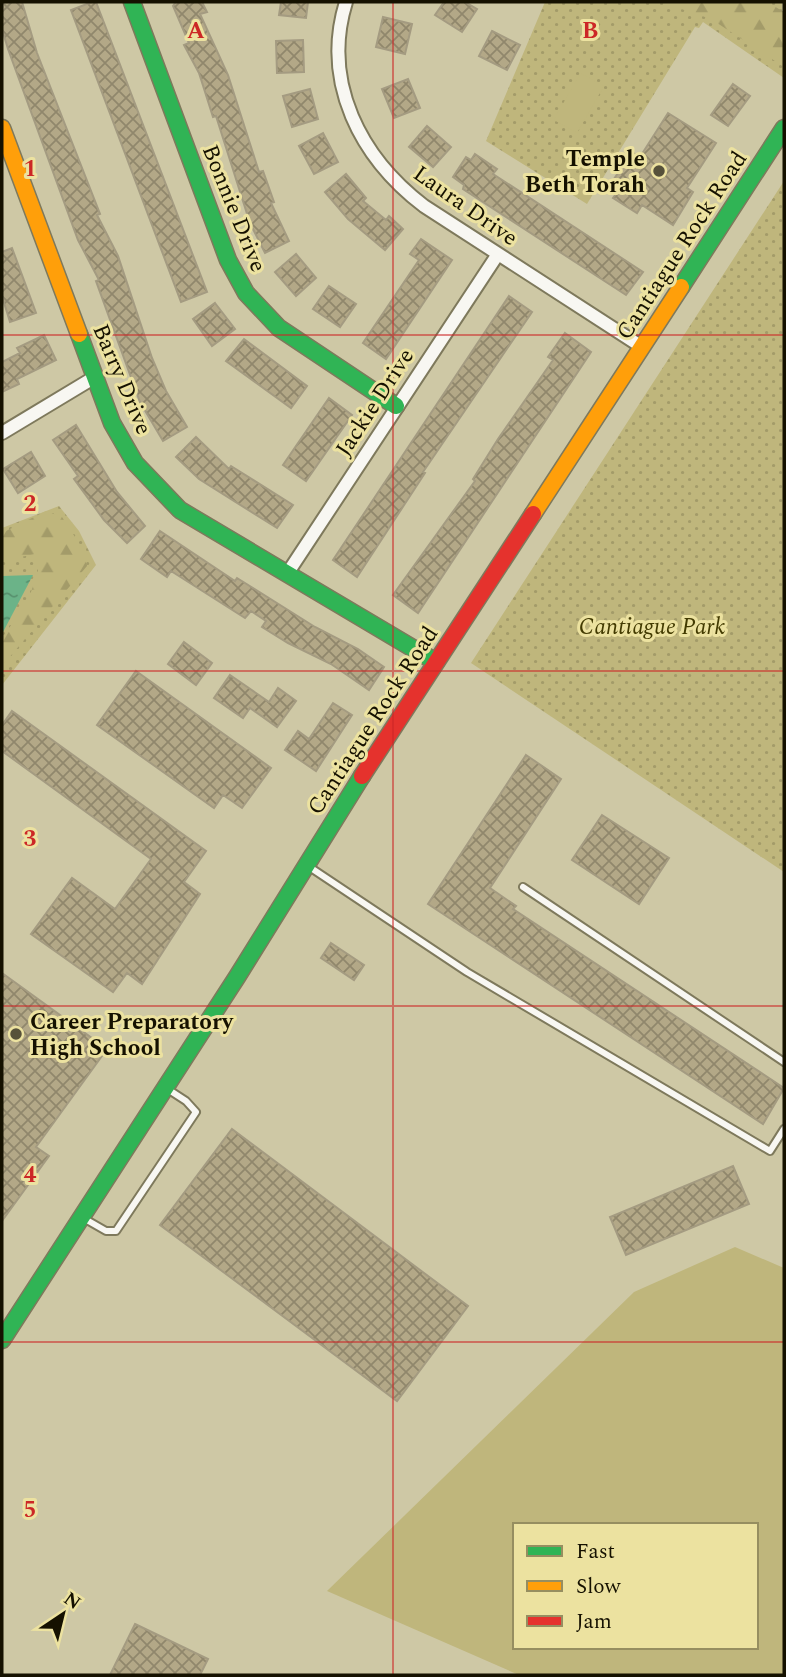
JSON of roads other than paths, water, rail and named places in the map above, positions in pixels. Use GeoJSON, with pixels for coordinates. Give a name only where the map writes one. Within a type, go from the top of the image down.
{"type":"FeatureCollection","features":[{"type":"Feature","properties":{"kind":"main road","name":"Bonnie Drive"},"geometry":{"type":"LineString","coordinates":[[132,2],[228,260],[246,293],[279,328],[396,406]]}},
{"type":"Feature","properties":{"kind":"main road","name":"Barry Drive"},"geometry":{"type":"LineString","coordinates":[[2,128],[95,377],[124,446],[156,488],[197,522],[436,662]]}},
{"type":"Feature","properties":{"kind":"main road","name":"Cantiague Rock Road"},"geometry":{"type":"LineString","coordinates":[[2,1340],[436,662],[784,128]]}},
{"type":"Feature","properties":{"kind":"street","name":"Laura Drive"},"geometry":{"type":"LineString","coordinates":[[346,2],[340,39],[343,87],[357,129],[374,158],[399,187],[424,206],[642,347]]}},
{"type":"Feature","properties":{"kind":"street","name":"Jackie Drive"},"geometry":{"type":"LineString","coordinates":[[287,574],[498,254]]}},
{"type":"Feature","properties":{"kind":"street"},"geometry":{"type":"LineString","coordinates":[[2,433],[95,377]]}},
{"type":"Feature","properties":{"kind":"lane"},"geometry":{"type":"LineString","coordinates":[[307,865],[467,972],[769,1151],[784,1129]]}},
{"type":"Feature","properties":{"kind":"lane"},"geometry":{"type":"LineString","coordinates":[[523,887],[784,1062]]}},
{"type":"Feature","properties":{"kind":"lane"},"geometry":{"type":"LineString","coordinates":[[80,1216],[106,1231],[116,1231],[186,1131],[196,1112],[186,1101],[164,1087]]}},
{"type":"Feature","properties":{"kind":"water"},"geometry":{"type":"Polygon","coordinates":[[[33,575],[2,634],[2,576],[33,575]]]}},
{"type":"Feature","properties":{"kind":"place","name":"Temple Beth Torah"},"geometry":{"type":"Point","coordinates":[659,171]}},
{"type":"Feature","properties":{"kind":"place","name":"Career Preparatory High School"},"geometry":{"type":"Point","coordinates":[16,1034]}},
{"type":"Feature","properties":{"kind":"park label","name":"Cantiague Park"},"geometry":{"type":"Point","coordinates":[652,626]}}]}
